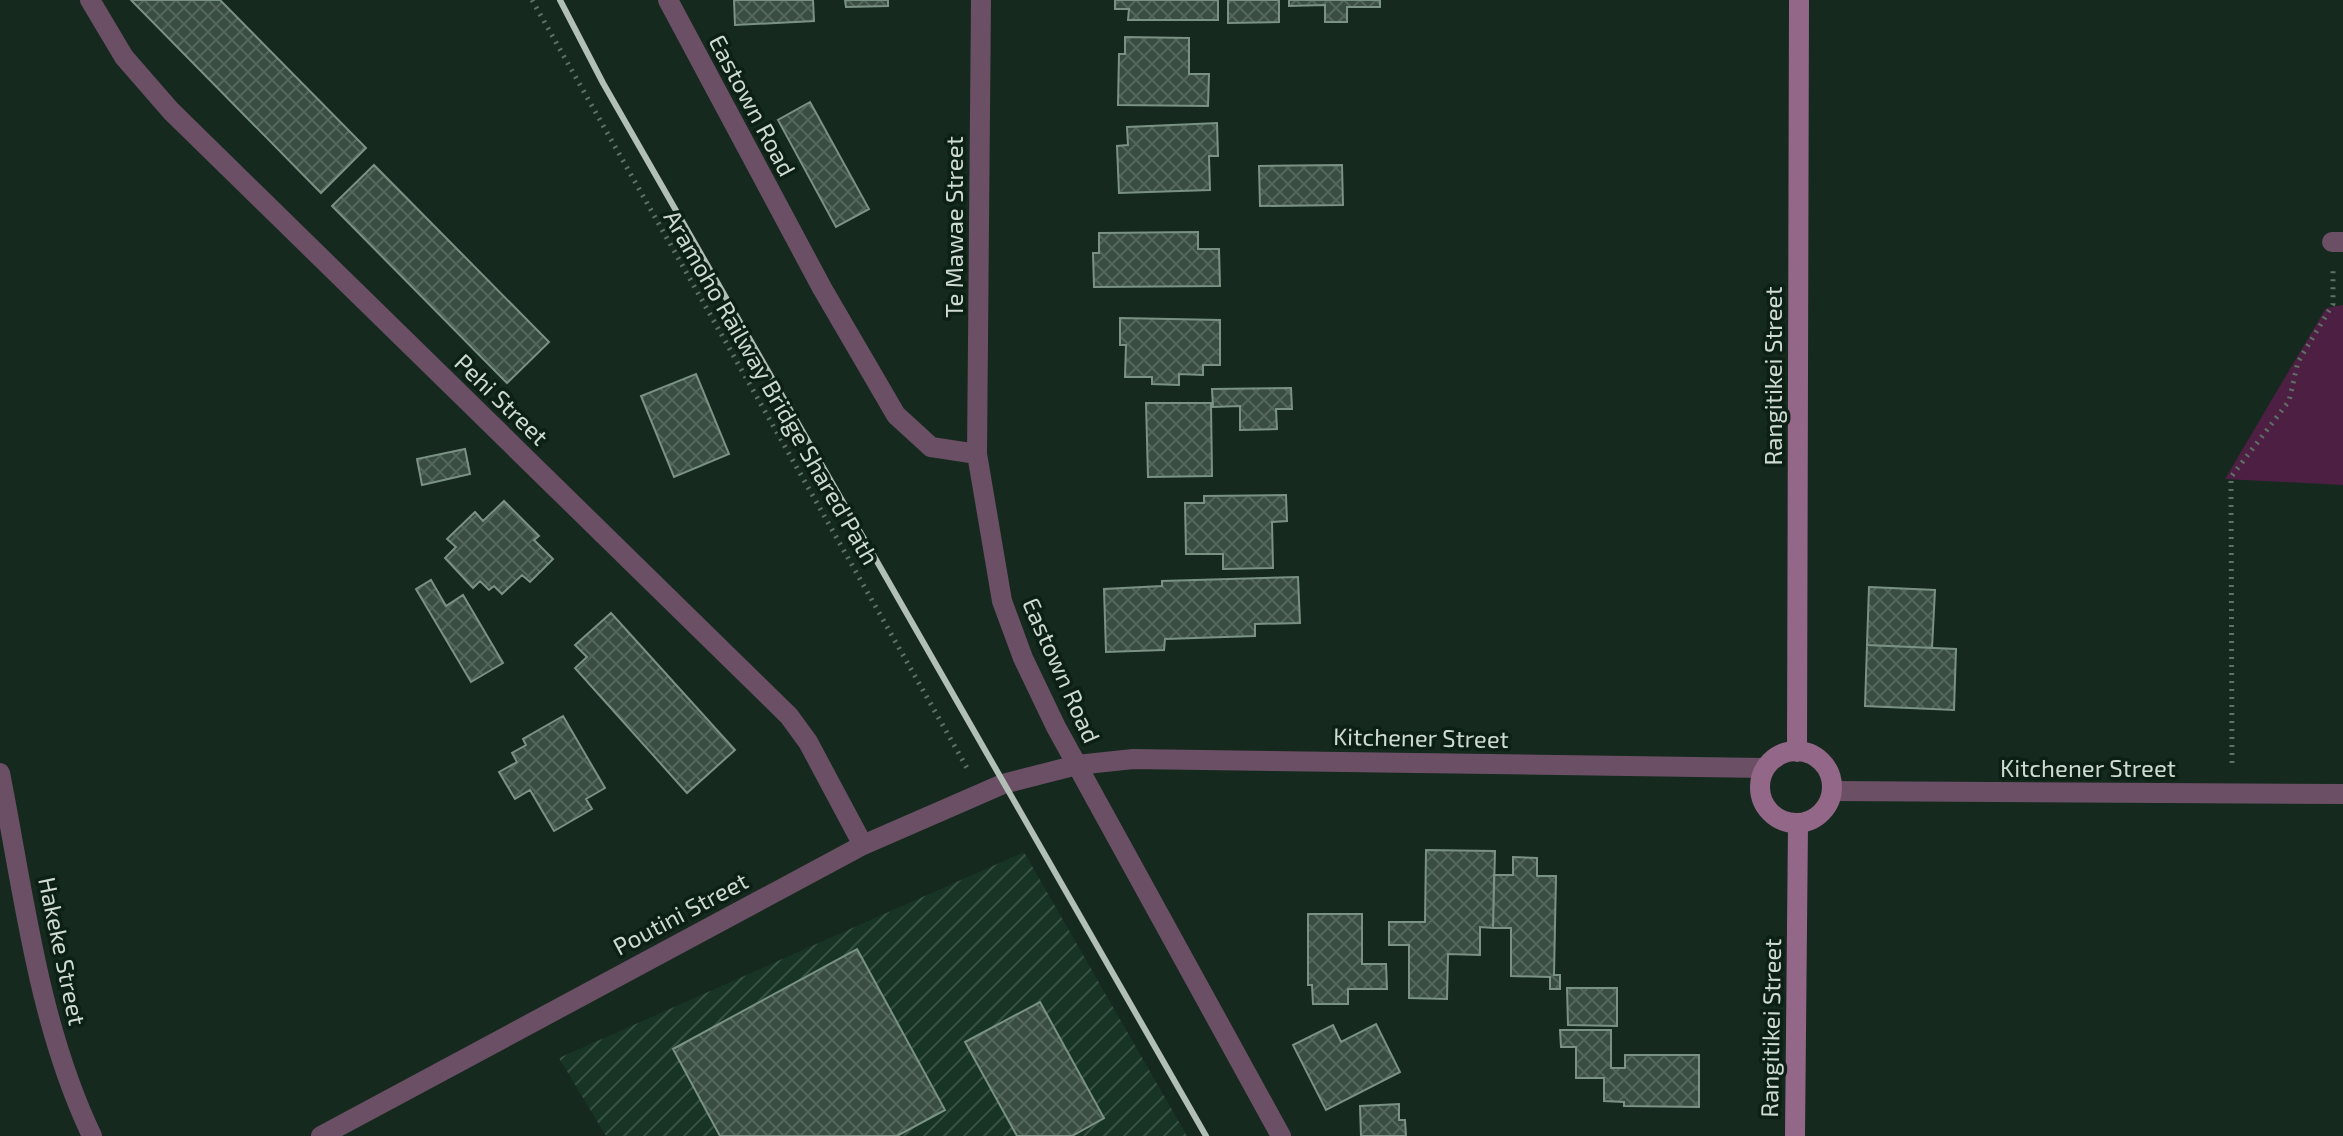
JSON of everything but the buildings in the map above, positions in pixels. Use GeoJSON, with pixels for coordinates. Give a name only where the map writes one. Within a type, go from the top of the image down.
{"type":"FeatureCollection","features":[{"type":"Feature","properties":{"kind":"street","name":"Pehi Street"},"geometry":{"type":"LineString","coordinates":[[90,0],[124,57],[171,111],[789,716],[808,742],[863,845]]}},
{"type":"Feature","properties":{"kind":"street","name":"Eastown Road"},"geometry":{"type":"LineString","coordinates":[[668,0],[822,288],[896,415],[931,447],[977,454],[990,546],[1002,601],[1023,658],[1077,765],[1281,1136]]}},
{"type":"Feature","properties":{"kind":"street","name":"Te Mawae Street"},"geometry":{"type":"LineString","coordinates":[[977,454],[981,0]]}},
{"type":"Feature","properties":{"kind":"street","name":"Rangitikei Street"},"geometry":{"type":"LineString","coordinates":[[1797,752],[1799,0]]}},
{"type":"Feature","properties":{"kind":"street"},"geometry":{"type":"LineString","coordinates":[[1797,752],[1819,760],[1827,768],[1832,791],[1821,814],[1798,824],[1775,817],[1767,808],[1760,786],[1765,768],[1780,755],[1797,752]]}},
{"type":"Feature","properties":{"kind":"street","name":"Kitchener Street"},"geometry":{"type":"LineString","coordinates":[[1077,765],[1133,759],[1765,768]]}},
{"type":"Feature","properties":{"kind":"street","name":"Poutini Street"},"geometry":{"type":"LineString","coordinates":[[321,1136],[863,845],[980,792],[1077,765]]}},
{"type":"Feature","properties":{"kind":"street","name":"Hakeke Street"},"geometry":{"type":"LineString","coordinates":[[0,773],[49,1017],[67,1078],[92,1136]]}},
{"type":"Feature","properties":{"kind":"street","name":"Kitchener Street"},"geometry":{"type":"LineString","coordinates":[[1832,791],[2343,794]]}},
{"type":"Feature","properties":{"kind":"street","name":"Rangitikei Street"},"geometry":{"type":"LineString","coordinates":[[1795,1136],[1798,824]]}},
{"type":"Feature","properties":{"kind":"path","name":"Aramoho Railway Bridge Shared Path"},"geometry":{"type":"LineString","coordinates":[[532,0],[980,792]]}},
{"type":"Feature","properties":{"kind":"path"},"geometry":{"type":"LineString","coordinates":[[2232,793],[2231,477],[2289,401],[2298,362],[2333,304],[2338,242]]}},
{"type":"Feature","properties":{"kind":"shaded area"},"geometry":{"type":"Polygon","coordinates":[[[2343,305],[2343,485],[2225,479],[2326,308],[2343,305]]]}},
{"type":"Feature","properties":{"kind":"shaded area"},"geometry":{"type":"Polygon","coordinates":[[[1024,852],[1187,1136],[606,1136],[559,1058],[1024,852]]]}},
{"type":"Feature","properties":{"kind":"railway"},"geometry":{"type":"LineString","coordinates":[[560,0],[603,83],[1206,1136]]}}]}
